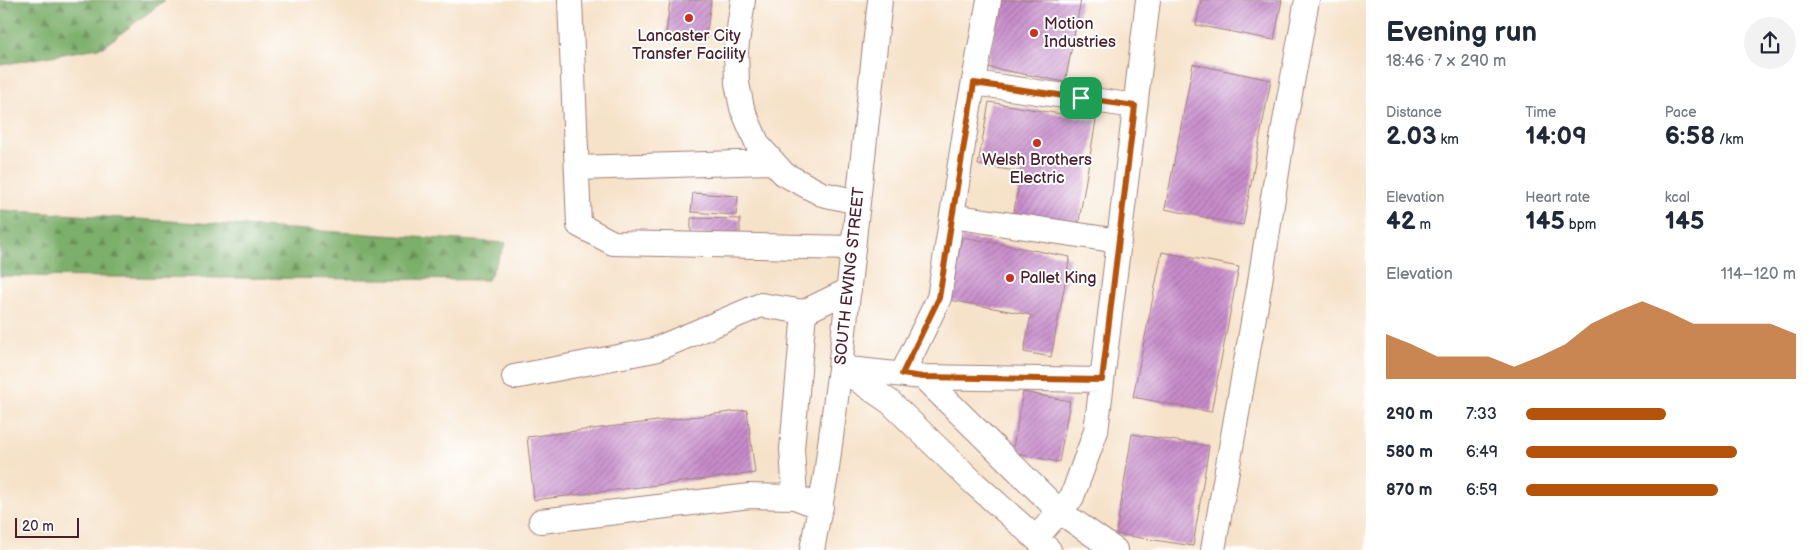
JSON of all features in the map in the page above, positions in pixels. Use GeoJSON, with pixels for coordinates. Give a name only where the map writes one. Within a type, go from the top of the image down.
{"type":"FeatureCollection","features":[{"type":"Feature","properties":{"kind":"street"},"geometry":{"type":"LineString","coordinates":[[570,0],[579,226],[613,243],[853,248]]}},
{"type":"Feature","properties":{"kind":"street"},"geometry":{"type":"LineString","coordinates":[[743,0],[736,50],[737,83],[742,108],[758,146],[784,174],[822,194],[858,202]]}},
{"type":"Feature","properties":{"kind":"street","name":"SOUTH EWING STREET"},"geometry":{"type":"LineString","coordinates":[[812,550],[821,507],[840,368],[880,0]]}},
{"type":"Feature","properties":{"kind":"street"},"geometry":{"type":"LineString","coordinates":[[912,376],[939,298],[989,0]]}},
{"type":"Feature","properties":{"kind":"street"},"geometry":{"type":"LineString","coordinates":[[840,368],[890,402],[975,484],[1042,544],[1059,510],[1072,497],[1096,430],[1148,0]]}},
{"type":"Feature","properties":{"kind":"street"},"geometry":{"type":"LineString","coordinates":[[1213,550],[1258,298],[1284,126],[1307,0]]}},
{"type":"Feature","properties":{"kind":"street"},"geometry":{"type":"LineString","coordinates":[[974,83],[1135,106]]}},
{"type":"Feature","properties":{"kind":"street"},"geometry":{"type":"LineString","coordinates":[[577,168],[773,162]]}},
{"type":"Feature","properties":{"kind":"street"},"geometry":{"type":"LineString","coordinates":[[952,216],[1118,241]]}},
{"type":"Feature","properties":{"kind":"street"},"geometry":{"type":"LineString","coordinates":[[514,377],[654,350],[761,305],[804,312],[849,290]]}},
{"type":"Feature","properties":{"kind":"street"},"geometry":{"type":"LineString","coordinates":[[795,497],[792,449],[804,312]]}},
{"type":"Feature","properties":{"kind":"street"},"geometry":{"type":"LineString","coordinates":[[840,368],[912,376],[1102,380]]}},
{"type":"Feature","properties":{"kind":"street"},"geometry":{"type":"LineString","coordinates":[[912,376],[1059,510],[1115,550]]}},
{"type":"Feature","properties":{"kind":"street"},"geometry":{"type":"LineString","coordinates":[[540,521],[750,496],[795,497],[821,507]]}},
{"type":"Feature","properties":{"kind":"green space"},"geometry":{"type":"Polygon","coordinates":[[[0,0],[165,0],[103,47],[0,65],[0,0]]]}},
{"type":"Feature","properties":{"kind":"green space"},"geometry":{"type":"Polygon","coordinates":[[[0,210],[506,243],[488,280],[0,276],[0,210]]]}},
{"type":"Feature","properties":{"kind":"building","name":"Lancaster City Transfer Facility"},"geometry":{"type":"Polygon","coordinates":[[[670,0],[711,0],[706,40],[666,35],[670,0]]]}},
{"type":"Feature","properties":{"kind":"building","name":"Motion Industries"},"geometry":{"type":"Polygon","coordinates":[[[1000,0],[1081,0],[1065,82],[987,67],[1000,0]]]}},
{"type":"Feature","properties":{"kind":"building"},"geometry":{"type":"Polygon","coordinates":[[[1201,0],[1282,0],[1274,40],[1196,25],[1201,0]]]}},
{"type":"Feature","properties":{"kind":"building"},"geometry":{"type":"Polygon","coordinates":[[[1193,64],[1271,80],[1243,225],[1165,209],[1193,64]]]}},
{"type":"Feature","properties":{"kind":"building","name":"Welsh Brothers Electric"},"geometry":{"type":"Polygon","coordinates":[[[989,102],[1096,120],[1078,227],[1013,216],[1021,172],[978,165],[989,102]]]}},
{"type":"Feature","properties":{"kind":"building"},"geometry":{"type":"Polygon","coordinates":[[[693,193],[738,196],[736,215],[691,212],[693,193]]]}},
{"type":"Feature","properties":{"kind":"building"},"geometry":{"type":"Polygon","coordinates":[[[691,218],[740,219],[740,235],[691,234],[691,218]]]}},
{"type":"Feature","properties":{"kind":"building","name":"Pallet King"},"geometry":{"type":"Polygon","coordinates":[[[962,237],[1070,257],[1051,357],[1024,352],[1031,315],[950,300],[962,237]]]}},
{"type":"Feature","properties":{"kind":"building"},"geometry":{"type":"Polygon","coordinates":[[[1162,252],[1239,267],[1211,412],[1133,397],[1162,252]]]}},
{"type":"Feature","properties":{"kind":"building"},"geometry":{"type":"Polygon","coordinates":[[[1023,392],[1070,401],[1059,462],[1012,453],[1023,392]]]}},
{"type":"Feature","properties":{"kind":"building"},"geometry":{"type":"Polygon","coordinates":[[[747,410],[755,473],[534,500],[527,437],[747,410]]]}},
{"type":"Feature","properties":{"kind":"building"},"geometry":{"type":"Polygon","coordinates":[[[1132,434],[1209,446],[1193,546],[1116,534],[1132,434]]]}},
{"type":"Feature","properties":{"kind":"place","name":"Lancaster City Transfer Facility"},"geometry":{"type":"Point","coordinates":[689,18]}},
{"type":"Feature","properties":{"kind":"place","name":"Motion Industries"},"geometry":{"type":"Point","coordinates":[1034,33]}},
{"type":"Feature","properties":{"kind":"place","name":"Welsh Brothers Electric"},"geometry":{"type":"Point","coordinates":[1037,143]}},
{"type":"Feature","properties":{"kind":"place","name":"Pallet King"},"geometry":{"type":"Point","coordinates":[1010,278]}},
{"type":"Feature","properties":{"kind":"route"},"geometry":{"type":"LineString","coordinates":[[974,83],[1081,98],[1135,106],[1102,380],[923,377],[902,374],[939,298],[974,83]]}}]}
